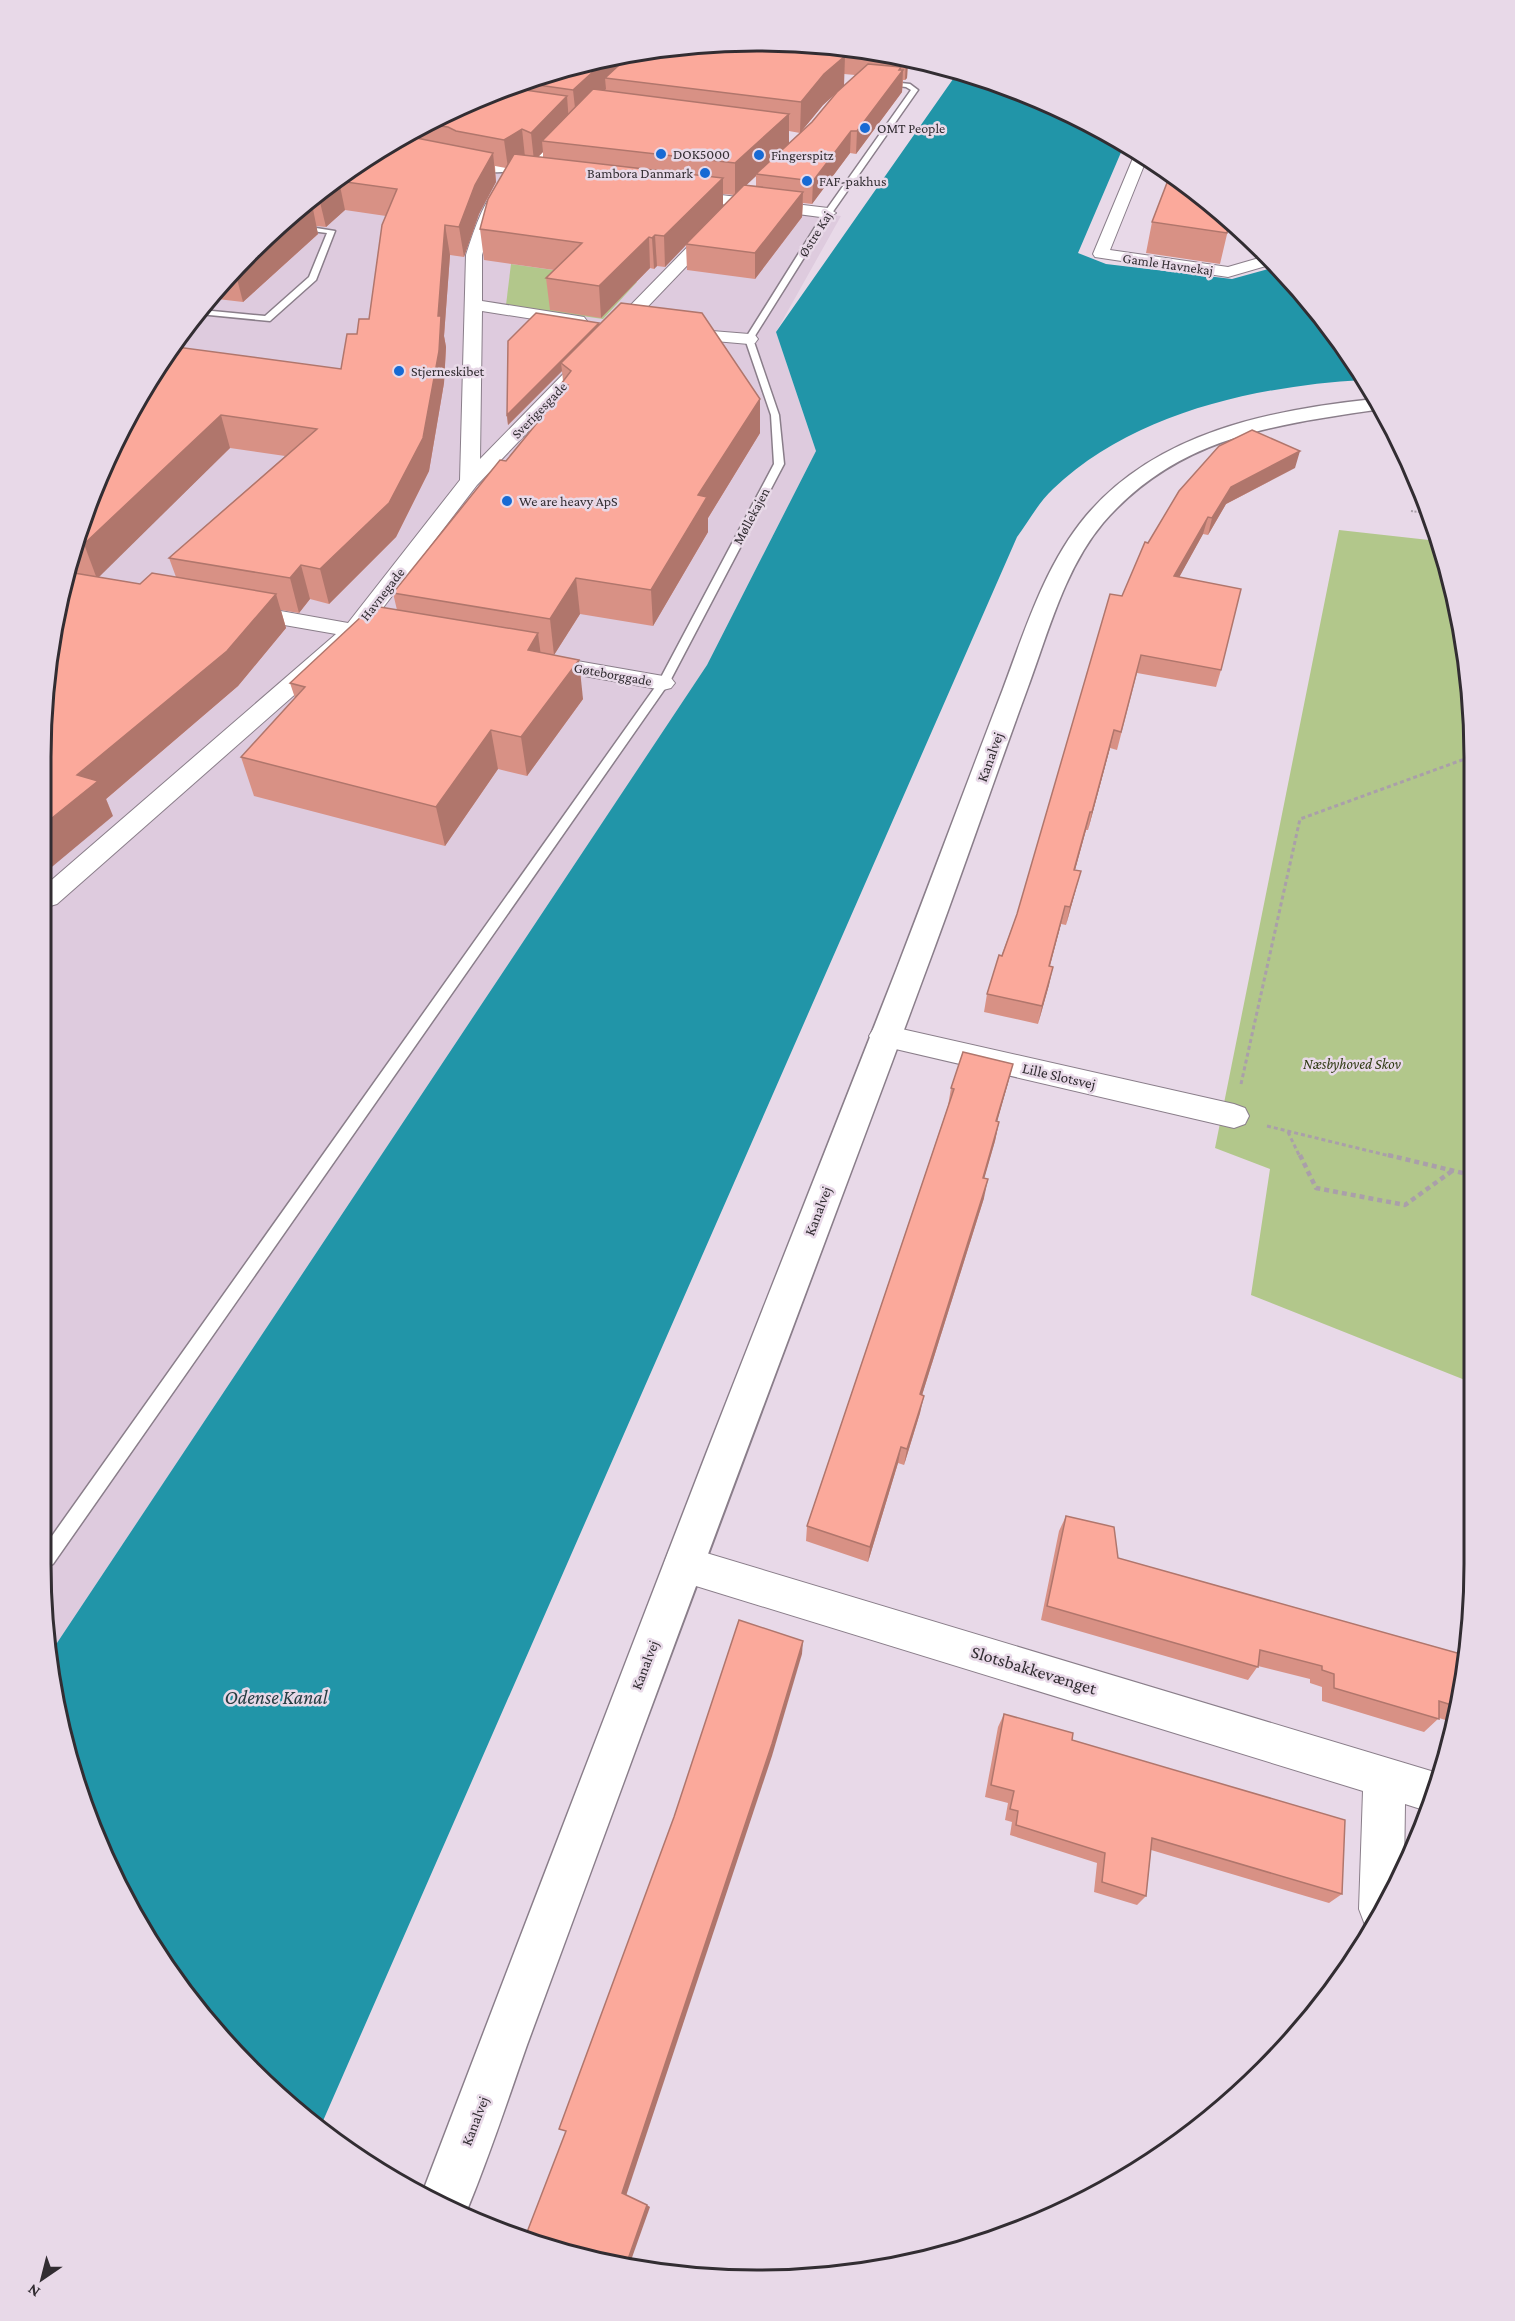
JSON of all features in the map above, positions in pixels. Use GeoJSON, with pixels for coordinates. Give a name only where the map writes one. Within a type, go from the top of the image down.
{"type":"FeatureCollection","features":[{"type":"Feature","properties":{"kind":"street"},"geometry":{"type":"LineString","coordinates":[[470,481],[474,255],[482,228],[492,211],[521,174],[558,144]]}},
{"type":"Feature","properties":{"kind":"street"},"geometry":{"type":"LineString","coordinates":[[391,154],[432,161],[464,170],[521,174]]}},
{"type":"Feature","properties":{"kind":"street","name":"Gamle Havnekaj"},"geometry":{"type":"LineString","coordinates":[[1138,162],[1101,255],[1228,272],[1261,263]]}},
{"type":"Feature","properties":{"kind":"street","name":"Sverigesgade"},"geometry":{"type":"LineString","coordinates":[[470,481],[756,187]]}},
{"type":"Feature","properties":{"kind":"street"},"geometry":{"type":"LineString","coordinates":[[660,193],[828,213]]}},
{"type":"Feature","properties":{"kind":"street"},"geometry":{"type":"LineString","coordinates":[[473,305],[619,328],[749,339]]}},
{"type":"Feature","properties":{"kind":"street","name":"Kanalvej"},"geometry":{"type":"LineString","coordinates":[[446,2197],[683,1564],[1027,658],[1070,556],[1091,524],[1111,501],[1140,477],[1172,458],[1216,437],[1260,423],[1305,413],[1370,405]]}},
{"type":"Feature","properties":{"kind":"street","name":"Havnegade"},"geometry":{"type":"LineString","coordinates":[[51,895],[354,630],[470,481]]}},
{"type":"Feature","properties":{"kind":"street"},"geometry":{"type":"LineString","coordinates":[[224,608],[392,637]]}},
{"type":"Feature","properties":{"kind":"street","name":"Gøteborggade"},"geometry":{"type":"LineString","coordinates":[[517,658],[663,683]]}},
{"type":"Feature","properties":{"kind":"street","name":"Lille Slotsvej"},"geometry":{"type":"LineString","coordinates":[[884,1036],[1234,1116]]}},
{"type":"Feature","properties":{"kind":"street","name":"Slotsbakkevænget"},"geometry":{"type":"LineString","coordinates":[[683,1564],[1427,1790]]}},
{"type":"Feature","properties":{"kind":"street"},"geometry":{"type":"LineString","coordinates":[[1381,1894],[1385,1777]]}},
{"type":"Feature","properties":{"kind":"lane","name":"Østre Kaj"},"geometry":{"type":"LineString","coordinates":[[749,339],[828,213],[915,90],[908,86],[869,82]]}},
{"type":"Feature","properties":{"kind":"lane"},"geometry":{"type":"LineString","coordinates":[[209,313],[267,319],[313,278],[331,231],[292,226]]}},
{"type":"Feature","properties":{"kind":"lane","name":"Møllekajen"},"geometry":{"type":"LineString","coordinates":[[51,1552],[663,683],[779,464],[775,415],[749,339]]}},
{"type":"Feature","properties":{"kind":"path"},"geometry":{"type":"LineString","coordinates":[[1412,511],[1420,512]]}},
{"type":"Feature","properties":{"kind":"path"},"geometry":{"type":"LineString","coordinates":[[1464,759],[1300,819],[1234,1116],[1288,1132],[1464,1174]]}},
{"type":"Feature","properties":{"kind":"path"},"geometry":{"type":"LineString","coordinates":[[1288,1132],[1316,1188],[1405,1205],[1452,1171]]}},
{"type":"Feature","properties":{"kind":"shaded area"},"geometry":{"type":"Polygon","coordinates":[[[564,78],[502,177],[841,216],[776,332],[816,451],[707,665],[56,1644],[51,1564],[51,758],[57,665],[75,575],[88,530],[124,445],[170,365],[226,292],[292,226],[327,197],[365,170],[445,124],[530,88],[564,78]]]}},
{"type":"Feature","properties":{"kind":"green space"},"geometry":{"type":"Polygon","coordinates":[[[511,264],[637,282],[603,319],[506,305],[511,264]]]}},
{"type":"Feature","properties":{"kind":"green space","name":"Næsbyhoved Skov"},"geometry":{"type":"Polygon","coordinates":[[[1339,530],[1430,540],[1440,575],[1458,665],[1464,758],[1464,1380],[1251,1295],[1270,1169],[1215,1148],[1339,530]]]}},
{"type":"Feature","properties":{"kind":"water","name":"Odense Kanal"},"geometry":{"type":"Polygon","coordinates":[[[953,79],[985,88],[1028,105],[1070,124],[1121,152],[1078,253],[1106,264],[1232,279],[1268,269],[1318,327],[1355,381],[1322,383],[1239,397],[1198,408],[1158,423],[1120,441],[1085,463],[1048,494],[1017,537],[323,2121],[258,2063],[226,2029],[197,1994],[146,1917],[124,1876],[88,1791],[65,1701],[56,1644],[707,665],[816,451],[776,332],[953,79]]]}},
{"type":"Feature","properties":{"kind":"building"},"geometry":{"type":"Polygon","coordinates":[[[758,51],[844,57],[824,74],[801,102],[605,78],[619,65],[665,57],[758,51]]]}},
{"type":"Feature","properties":{"kind":"building"},"geometry":{"type":"Polygon","coordinates":[[[868,64],[901,67],[899,70],[903,70],[857,131],[851,131],[813,181],[756,174],[812,122],[837,92],[868,64]]]}},
{"type":"Feature","properties":{"kind":"building"},"geometry":{"type":"Polygon","coordinates":[[[594,71],[573,90],[540,85],[594,71]]]}},
{"type":"Feature","properties":{"kind":"building"},"geometry":{"type":"Polygon","coordinates":[[[593,89],[789,114],[735,163],[542,141],[593,89]]]}},
{"type":"Feature","properties":{"kind":"building"},"geometry":{"type":"Polygon","coordinates":[[[525,90],[567,96],[531,133],[522,129],[504,140],[456,131],[441,126],[525,90]]]}},
{"type":"Feature","properties":{"kind":"building"},"geometry":{"type":"Polygon","coordinates":[[[418,138],[493,153],[475,185],[459,227],[445,225],[438,316],[441,316],[439,351],[423,438],[389,503],[320,569],[301,565],[290,578],[169,558],[317,429],[221,415],[84,544],[105,487],[124,445],[146,404],[182,348],[341,369],[347,334],[357,334],[359,319],[369,319],[382,225],[397,189],[348,182],[418,138]]]}},
{"type":"Feature","properties":{"kind":"building"},"geometry":{"type":"Polygon","coordinates":[[[514,154],[723,178],[664,236],[649,237],[599,286],[546,278],[582,243],[480,229],[488,199],[514,154]]]}},
{"type":"Feature","properties":{"kind":"building"},"geometry":{"type":"Polygon","coordinates":[[[1167,182],[1228,230],[1227,233],[1152,222],[1167,182]]]}},
{"type":"Feature","properties":{"kind":"building"},"geometry":{"type":"Polygon","coordinates":[[[744,185],[803,192],[755,253],[686,244],[744,185]]]}},
{"type":"Feature","properties":{"kind":"building"},"geometry":{"type":"Polygon","coordinates":[[[621,303],[702,313],[760,399],[698,495],[707,497],[651,590],[576,578],[550,619],[393,593],[500,460],[506,461],[568,385],[561,384],[571,371],[561,363],[621,303]]]}},
{"type":"Feature","properties":{"kind":"building"},"geometry":{"type":"Polygon","coordinates":[[[536,313],[599,323],[507,415],[508,341],[536,313]]]}},
{"type":"Feature","properties":{"kind":"building"},"geometry":{"type":"Polygon","coordinates":[[[1252,430],[1300,451],[1231,487],[1212,518],[1208,517],[1174,576],[1241,589],[1221,670],[1141,655],[1121,732],[1114,730],[1092,812],[1090,812],[1074,870],[1081,871],[1070,907],[1065,906],[1049,966],[1053,967],[1042,1006],[987,994],[999,955],[1002,956],[1017,914],[1110,594],[1122,596],[1145,542],[1148,543],[1179,491],[1219,446],[1252,430]]]}},
{"type":"Feature","properties":{"kind":"building"},"geometry":{"type":"Polygon","coordinates":[[[76,573],[140,584],[152,573],[276,594],[227,651],[77,775],[98,781],[51,819],[51,758],[57,665],[76,573]]]}},
{"type":"Feature","properties":{"kind":"building"},"geometry":{"type":"Polygon","coordinates":[[[380,607],[538,633],[528,650],[579,660],[521,737],[491,730],[436,807],[241,757],[305,687],[290,683],[363,615],[372,617],[380,607]]]}},
{"type":"Feature","properties":{"kind":"building"},"geometry":{"type":"Polygon","coordinates":[[[963,1052],[1013,1064],[996,1121],[999,1122],[983,1178],[988,1179],[920,1394],[924,1396],[907,1449],[901,1447],[870,1547],[807,1526],[954,1089],[951,1088],[963,1052]]]}},
{"type":"Feature","properties":{"kind":"building"},"geometry":{"type":"Polygon","coordinates":[[[1066,1516],[1114,1527],[1118,1558],[1458,1653],[1449,1704],[1439,1701],[1439,1719],[1334,1688],[1334,1674],[1322,1670],[1322,1666],[1260,1650],[1258,1667],[1047,1606],[1066,1516]]]}},
{"type":"Feature","properties":{"kind":"building"},"geometry":{"type":"Polygon","coordinates":[[[739,1620],[803,1641],[772,1744],[622,2193],[647,2205],[629,2258],[575,2246],[527,2232],[566,2131],[559,2129],[674,1817],[739,1620]]]}},
{"type":"Feature","properties":{"kind":"building"},"geometry":{"type":"Polygon","coordinates":[[[1004,1714],[1073,1733],[1072,1740],[1345,1820],[1342,1894],[1152,1838],[1146,1896],[1102,1882],[1105,1853],[1016,1825],[1018,1811],[1010,1809],[1014,1791],[991,1785],[1004,1714]]]}},
{"type":"Feature","properties":{"kind":"place","name":"OMT People"},"geometry":{"type":"Point","coordinates":[865,128]}},
{"type":"Feature","properties":{"kind":"place","name":"DOK5000"},"geometry":{"type":"Point","coordinates":[661,154]}},
{"type":"Feature","properties":{"kind":"place","name":"Fingerspitz"},"geometry":{"type":"Point","coordinates":[759,155]}},
{"type":"Feature","properties":{"kind":"place","name":"Bambora Danmark"},"geometry":{"type":"Point","coordinates":[705,173]}},
{"type":"Feature","properties":{"kind":"place","name":"FAF-pakhus"},"geometry":{"type":"Point","coordinates":[807,181]}},
{"type":"Feature","properties":{"kind":"place","name":"Stjerneskibet"},"geometry":{"type":"Point","coordinates":[399,371]}},
{"type":"Feature","properties":{"kind":"place","name":"We are heavy ApS"},"geometry":{"type":"Point","coordinates":[507,501]}}]}
